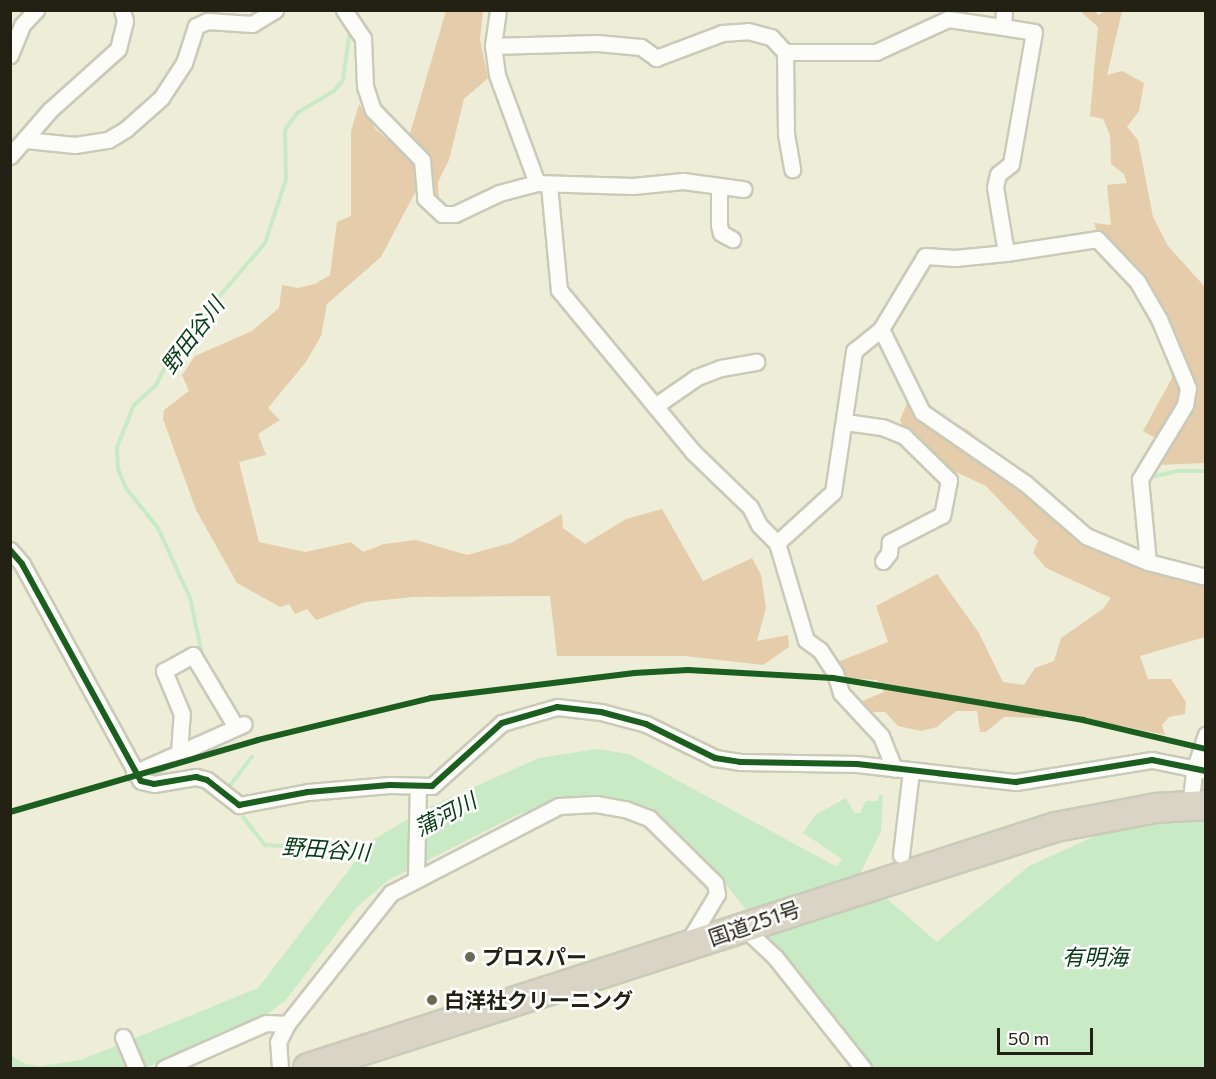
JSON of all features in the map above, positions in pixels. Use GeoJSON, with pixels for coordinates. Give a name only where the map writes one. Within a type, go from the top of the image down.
{"type":"FeatureCollection","features":[{"type":"Feature","properties":{"kind":"highway","name":"国道251号"},"geometry":{"type":"LineString","coordinates":[[308,1068],[745,926],[897,866],[1116,814],[1197,806]]}},
{"type":"Feature","properties":{"kind":"street"},"geometry":{"type":"LineString","coordinates":[[10,55],[22,25],[36,10]]}},
{"type":"Feature","properties":{"kind":"street"},"geometry":{"type":"LineString","coordinates":[[10,156],[50,110],[118,49],[124,29],[122,10]]}},
{"type":"Feature","properties":{"kind":"street"},"geometry":{"type":"LineString","coordinates":[[26,140],[75,145],[108,140],[126,129],[168,90],[184,63],[196,26],[213,21],[252,24],[275,10]]}},
{"type":"Feature","properties":{"kind":"street"},"geometry":{"type":"LineString","coordinates":[[344,10],[356,24],[365,47],[367,98],[384,123],[422,160],[425,198],[436,211],[455,214],[500,193],[543,184],[633,186],[683,181],[743,189]]}},
{"type":"Feature","properties":{"kind":"street"},"geometry":{"type":"LineString","coordinates":[[498,10],[493,46],[497,75],[543,184],[559,290],[693,452],[750,507],[759,525],[777,543],[806,640],[820,650],[836,673],[841,693],[881,736],[894,769]]}},
{"type":"Feature","properties":{"kind":"street"},"geometry":{"type":"LineString","coordinates":[[1003,27],[1004,10]]}},
{"type":"Feature","properties":{"kind":"street"},"geometry":{"type":"LineString","coordinates":[[785,52],[876,52],[948,19],[1034,32],[1011,164],[998,174],[995,187],[1006,253]]}},
{"type":"Feature","properties":{"kind":"street"},"geometry":{"type":"LineString","coordinates":[[493,46],[597,43],[641,47],[656,58],[722,33],[748,31],[771,36],[785,52],[786,134],[792,169]]}},
{"type":"Feature","properties":{"kind":"street"},"geometry":{"type":"LineString","coordinates":[[719,186],[719,225],[721,233],[732,239]]}},
{"type":"Feature","properties":{"kind":"street"},"geometry":{"type":"LineString","coordinates":[[777,543],[833,492],[854,351],[881,329],[925,256],[955,258],[1006,253],[1084,239],[1104,243],[1137,281],[1185,375],[1185,405],[1140,479],[1148,562]]}},
{"type":"Feature","properties":{"kind":"street"},"geometry":{"type":"LineString","coordinates":[[881,329],[922,412],[1025,483],[1086,537],[1148,562],[1206,577]]}},
{"type":"Feature","properties":{"kind":"street"},"geometry":{"type":"LineString","coordinates":[[655,406],[697,377],[721,368],[756,362]]}},
{"type":"Feature","properties":{"kind":"street"},"geometry":{"type":"LineString","coordinates":[[845,422],[882,427],[904,436],[949,480],[942,515],[890,542],[890,553],[883,561]]}},
{"type":"Feature","properties":{"kind":"street"},"geometry":{"type":"LineString","coordinates":[[10,550],[22,564],[135,773],[147,784],[184,776],[207,780],[233,802],[247,805],[308,792],[438,784],[502,723],[557,707],[600,712],[646,724],[715,758],[894,769],[1016,782],[1152,760],[1201,770]]}},
{"type":"Feature","properties":{"kind":"street"},"geometry":{"type":"LineString","coordinates":[[135,773],[240,726],[193,655],[164,671],[182,714],[179,753]]}},
{"type":"Feature","properties":{"kind":"street"},"geometry":{"type":"LineString","coordinates":[[1197,806],[1205,738]]}},
{"type":"Feature","properties":{"kind":"street"},"geometry":{"type":"LineString","coordinates":[[897,866],[911,771]]}},
{"type":"Feature","properties":{"kind":"street"},"geometry":{"type":"LineString","coordinates":[[416,871],[418,786]]}},
{"type":"Feature","properties":{"kind":"street"},"geometry":{"type":"LineString","coordinates":[[280,1068],[278,1042],[287,1024],[384,901],[416,871],[559,806],[596,804],[625,808],[650,818],[715,883],[717,894],[686,946]]}},
{"type":"Feature","properties":{"kind":"street"},"geometry":{"type":"LineString","coordinates":[[745,926],[775,957],[863,1068]]}},
{"type":"Feature","properties":{"kind":"street"},"geometry":{"type":"LineString","coordinates":[[164,1068],[266,1023],[287,1024]]}},
{"type":"Feature","properties":{"kind":"street"},"geometry":{"type":"LineString","coordinates":[[124,1039],[136,1068]]}},
{"type":"Feature","properties":{"kind":"shaded area"},"geometry":{"type":"Polygon","coordinates":[[[446,11],[483,11],[480,40],[488,78],[464,99],[449,160],[438,182],[439,208],[418,187],[381,257],[327,304],[321,336],[306,362],[268,408],[280,420],[258,434],[266,455],[239,462],[259,542],[305,552],[351,542],[363,552],[384,544],[416,540],[467,555],[511,543],[562,514],[563,528],[585,544],[626,519],[662,509],[703,581],[752,558],[761,575],[766,608],[757,641],[788,635],[789,647],[763,665],[685,656],[557,656],[550,596],[413,597],[365,602],[316,620],[307,609],[295,614],[289,604],[280,607],[237,583],[196,510],[163,419],[164,410],[189,391],[182,375],[195,356],[252,331],[279,308],[282,285],[298,288],[315,284],[330,275],[337,222],[351,216],[351,131],[359,104],[376,130],[400,149],[409,137],[446,11]]]}},
{"type":"Feature","properties":{"kind":"shaded area"},"geometry":{"type":"Polygon","coordinates":[[[1080,11],[1095,11],[1098,15],[1105,11],[1122,11],[1107,75],[1122,71],[1144,83],[1139,111],[1127,127],[1138,140],[1153,217],[1168,246],[1205,287],[1205,463],[1159,465],[1168,445],[1143,431],[1172,378],[1171,338],[1144,277],[1097,232],[1094,223],[1111,225],[1107,185],[1127,183],[1124,174],[1111,164],[1110,135],[1103,119],[1090,116],[1098,27],[1080,11]]]}},
{"type":"Feature","properties":{"kind":"shaded area"},"geometry":{"type":"Polygon","coordinates":[[[907,403],[968,430],[1083,542],[1205,582],[1205,637],[1140,656],[1148,679],[1171,679],[1186,702],[1185,714],[1169,717],[1162,725],[1165,735],[1051,711],[1043,718],[1004,717],[986,732],[980,732],[977,711],[956,711],[937,727],[921,731],[898,726],[885,712],[864,712],[860,702],[884,692],[877,680],[863,679],[841,684],[835,663],[888,642],[876,606],[937,574],[979,633],[1003,682],[1024,685],[1035,668],[1054,661],[1061,638],[1103,609],[1111,598],[1046,568],[1033,553],[1038,541],[986,486],[913,452],[900,420],[907,403]]]}},
{"type":"Feature","properties":{"kind":"water","name":"有明海"},"geometry":{"type":"Polygon","coordinates":[[[597,749],[629,754],[837,867],[842,859],[803,833],[815,815],[846,798],[854,813],[860,813],[866,801],[878,801],[879,795],[883,795],[881,831],[857,880],[866,902],[887,899],[937,942],[1029,866],[1113,828],[1172,817],[1205,816],[1205,1068],[873,1068],[727,886],[662,818],[644,808],[601,797],[574,797],[519,814],[387,881],[356,908],[285,1001],[261,1019],[145,1068],[11,1068],[10,1055],[26,1064],[40,1066],[81,1060],[258,988],[371,841],[425,809],[539,758],[597,749]]]}},
{"type":"Feature","properties":{"kind":"waterway","name":"野田谷川"},"geometry":{"type":"LineString","coordinates":[[203,659],[190,598],[158,528],[126,488],[118,469],[117,447],[134,405],[156,385],[169,359],[196,337],[199,320],[265,243],[286,179],[285,130],[297,113],[334,91],[343,80],[350,29]]}},
{"type":"Feature","properties":{"kind":"waterway"},"geometry":{"type":"LineString","coordinates":[[1147,478],[1178,471],[1206,471]]}},
{"type":"Feature","properties":{"kind":"waterway","name":"野田谷川"},"geometry":{"type":"LineString","coordinates":[[229,787],[252,757]]}},
{"type":"Feature","properties":{"kind":"waterway"},"geometry":{"type":"LineString","coordinates":[[1203,795],[1205,776]]}},
{"type":"Feature","properties":{"kind":"waterway","name":"野田谷川"},"geometry":{"type":"LineString","coordinates":[[243,817],[265,845],[366,851]]}},
{"type":"Feature","properties":{"kind":"cycle path"},"geometry":{"type":"LineString","coordinates":[[10,550],[22,564],[141,781],[154,784],[196,777],[207,780],[239,805],[308,792],[390,785],[432,786],[502,723],[557,707],[601,712],[646,724],[715,758],[740,762],[857,764],[1016,782],[1152,760],[1206,771]]}},
{"type":"Feature","properties":{"kind":"cycle path"},"geometry":{"type":"LineString","coordinates":[[10,812],[258,740],[431,698],[634,673],[688,670],[833,678],[1083,720],[1206,749]]}},
{"type":"Feature","properties":{"kind":"place","name":"プロスパー"},"geometry":{"type":"Point","coordinates":[470,957]}},
{"type":"Feature","properties":{"kind":"place","name":"白洋社クリーニング"},"geometry":{"type":"Point","coordinates":[432,1000]}},
{"type":"Feature","properties":{"kind":"water label","name":"蒲河川"},"geometry":{"type":"Point","coordinates":[445,814]}}]}
